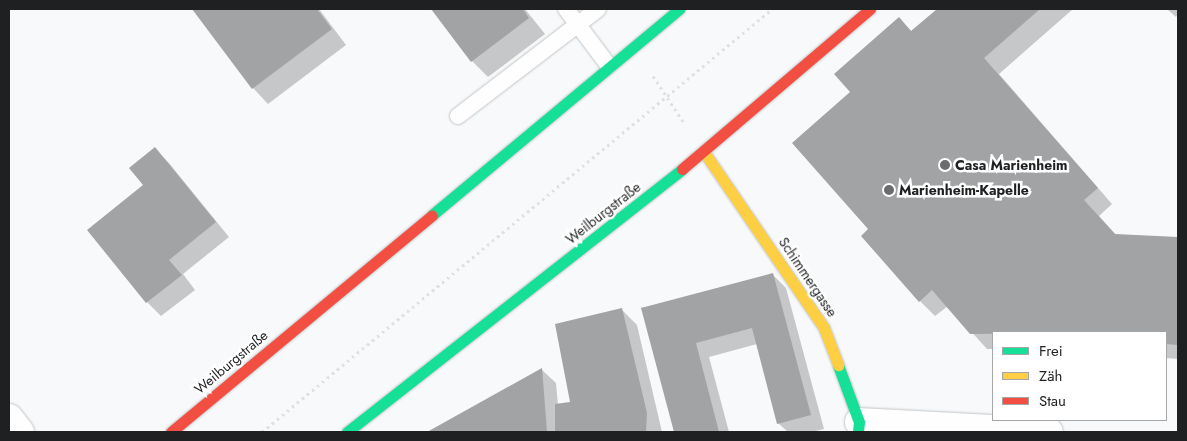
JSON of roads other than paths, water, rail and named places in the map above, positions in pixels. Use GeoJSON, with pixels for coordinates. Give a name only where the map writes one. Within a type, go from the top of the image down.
{"type":"FeatureCollection","features":[{"type":"Feature","properties":{"kind":"street","name":"Weilburgstraße"},"geometry":{"type":"LineString","coordinates":[[170,432],[679,9]]}},
{"type":"Feature","properties":{"kind":"street","name":"Weilburgstraße"},"geometry":{"type":"LineString","coordinates":[[347,432],[704,152],[870,9]]}},
{"type":"Feature","properties":{"kind":"street","name":"Schimmergasse"},"geometry":{"type":"LineString","coordinates":[[704,152],[824,328],[859,427]]}},
{"type":"Feature","properties":{"kind":"street"},"geometry":{"type":"LineString","coordinates":[[9,418],[20,432]]}},
{"type":"Feature","properties":{"kind":"street"},"geometry":{"type":"LineString","coordinates":[[859,427],[1049,432]]}},
{"type":"Feature","properties":{"kind":"lane"},"geometry":{"type":"LineString","coordinates":[[566,9],[609,66]]}},
{"type":"Feature","properties":{"kind":"lane"},"geometry":{"type":"LineString","coordinates":[[458,116],[598,9]]}},
{"type":"Feature","properties":{"kind":"place","name":"Casa Marienheim"},"geometry":{"type":"Point","coordinates":[945,165]}},
{"type":"Feature","properties":{"kind":"place","name":"Marienheim-Kapelle"},"geometry":{"type":"Point","coordinates":[889,190]}}]}
